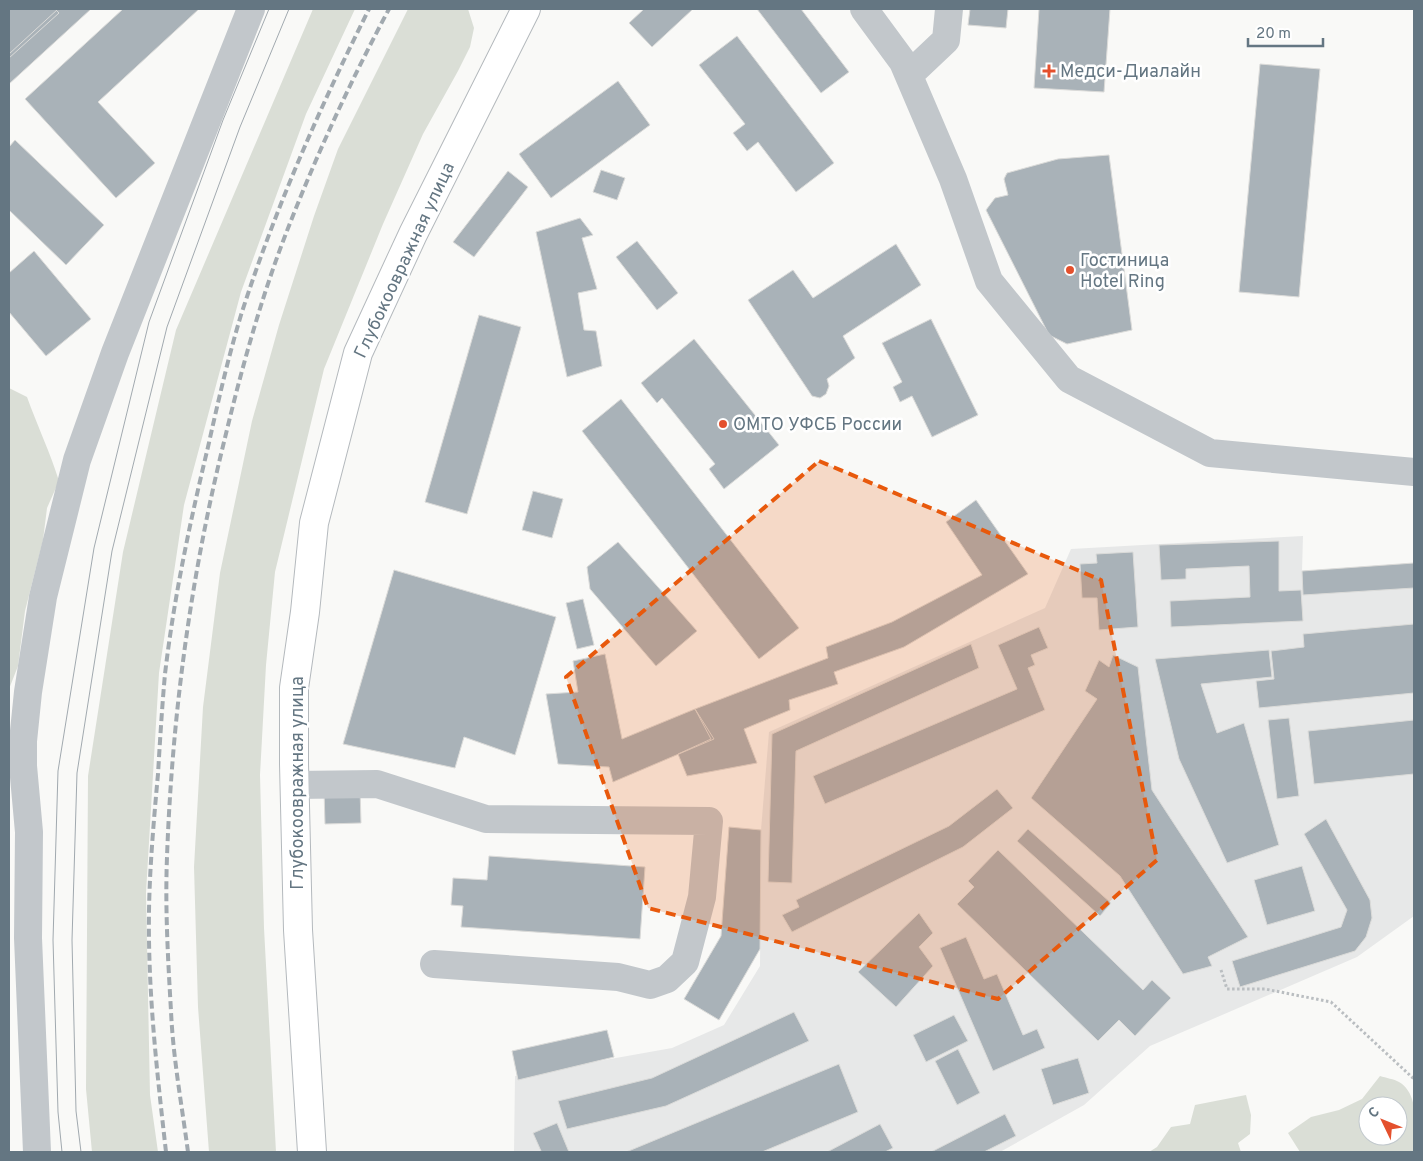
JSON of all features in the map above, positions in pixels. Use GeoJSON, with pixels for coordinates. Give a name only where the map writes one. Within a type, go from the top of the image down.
{"type":"FeatureCollection","features":[{"type":"Feature","properties":{"kind":"main road","name":"Глубокоовражная улица"},"geometry":{"type":"LineString","coordinates":[[312,1152],[298,930],[294,688],[314,523],[358,353],[412,234],[526,9]]}},
{"type":"Feature","properties":{"kind":"street"},"geometry":{"type":"LineString","coordinates":[[37,1152],[28,938],[29,832],[23,766],[16,741],[28,692],[43,597],[77,460],[114,353],[251,9]]}},
{"type":"Feature","properties":{"kind":"street"},"geometry":{"type":"LineString","coordinates":[[864,9],[904,62],[953,180],[989,281],[1070,378],[1210,454],[1414,472]]}},
{"type":"Feature","properties":{"kind":"street"},"geometry":{"type":"LineString","coordinates":[[909,75],[946,40],[949,9]]}},
{"type":"Feature","properties":{"kind":"street"},"geometry":{"type":"LineString","coordinates":[[295,785],[377,784],[486,819],[709,822],[702,898],[685,962],[667,979],[650,985],[618,976],[434,964]]}},
{"type":"Feature","properties":{"kind":"path"},"geometry":{"type":"LineString","coordinates":[[1221,970],[1227,989],[1265,989],[1331,1002],[1414,1079]]}},
{"type":"Feature","properties":{"kind":"highlighted area"},"geometry":{"type":"Polygon","coordinates":[[[819,461],[1101,580],[1157,860],[998,999],[648,908],[566,677],[819,461]]]}},
{"type":"Feature","properties":{"kind":"shaded area"},"geometry":{"type":"Polygon","coordinates":[[[313,9],[355,9],[306,114],[241,292],[184,505],[159,673],[146,893],[150,1095],[158,1152],[92,1152],[86,1089],[88,776],[123,552],[176,330],[313,9]]]}},
{"type":"Feature","properties":{"kind":"shaded area"},"geometry":{"type":"Polygon","coordinates":[[[408,9],[468,9],[474,28],[470,47],[423,134],[383,224],[324,369],[275,572],[266,665],[260,775],[264,928],[276,1152],[209,1152],[198,1007],[194,867],[203,707],[220,573],[252,421],[279,325],[314,216],[338,149],[408,9]]]}},
{"type":"Feature","properties":{"kind":"shaded area"},"geometry":{"type":"Polygon","coordinates":[[[9,388],[27,397],[59,481],[47,508],[43,540],[25,611],[18,666],[9,689],[9,388]]]}},
{"type":"Feature","properties":{"kind":"shaded area"},"geometry":{"type":"Polygon","coordinates":[[[1303,536],[1302,571],[1414,563],[1414,916],[1357,957],[1150,1046],[1084,1105],[1000,1152],[514,1152],[515,1076],[672,1048],[724,1025],[760,966],[761,830],[769,732],[1045,608],[1071,549],[1303,536]]]}},
{"type":"Feature","properties":{"kind":"shaded area"},"geometry":{"type":"Polygon","coordinates":[[[1380,1076],[1399,1082],[1411,1095],[1413,1104],[1415,1114],[1414,1152],[1300,1152],[1288,1133],[1311,1117],[1339,1110],[1358,1101],[1358,1146],[1408,1146],[1408,1096],[1364,1096],[1380,1076]]]}},
{"type":"Feature","properties":{"kind":"shaded area"},"geometry":{"type":"Polygon","coordinates":[[[1246,1095],[1251,1115],[1250,1134],[1238,1143],[1241,1152],[1149,1152],[1157,1147],[1171,1127],[1190,1124],[1195,1105],[1246,1095]]]}},
{"type":"Feature","properties":{"kind":"building"},"geometry":{"type":"Polygon","coordinates":[[[11,9],[55,9],[59,13],[9,58],[9,11],[11,9]]]}},
{"type":"Feature","properties":{"kind":"building"},"geometry":{"type":"Polygon","coordinates":[[[58,9],[91,9],[9,84],[9,54],[58,9]]]}},
{"type":"Feature","properties":{"kind":"building"},"geometry":{"type":"Polygon","coordinates":[[[123,9],[199,9],[98,102],[155,163],[116,198],[25,99],[123,9]]]}},
{"type":"Feature","properties":{"kind":"building"},"geometry":{"type":"Polygon","coordinates":[[[644,9],[693,9],[652,47],[629,23],[644,9]]]}},
{"type":"Feature","properties":{"kind":"building"},"geometry":{"type":"Polygon","coordinates":[[[757,9],[801,9],[849,72],[821,93],[757,9]]]}},
{"type":"Feature","properties":{"kind":"building"},"geometry":{"type":"Polygon","coordinates":[[[970,9],[1008,9],[1006,28],[968,25],[970,9]]]}},
{"type":"Feature","properties":{"kind":"building"},"geometry":{"type":"Polygon","coordinates":[[[1039,9],[1110,9],[1104,92],[1034,88],[1039,9]]]}},
{"type":"Feature","properties":{"kind":"building"},"geometry":{"type":"Polygon","coordinates":[[[737,36],[834,163],[796,192],[758,142],[747,151],[733,133],[745,124],[699,65],[737,36]]]}},
{"type":"Feature","properties":{"kind":"building"},"geometry":{"type":"Polygon","coordinates":[[[1260,64],[1320,69],[1299,297],[1239,292],[1260,64]]]}},
{"type":"Feature","properties":{"kind":"building"},"geometry":{"type":"Polygon","coordinates":[[[618,81],[650,125],[551,198],[519,154],[618,81]]]}},
{"type":"Feature","properties":{"kind":"building"},"geometry":{"type":"Polygon","coordinates":[[[15,140],[104,225],[66,265],[9,210],[9,147],[15,140]]]}},
{"type":"Feature","properties":{"kind":"building","name":"Гостиница Hotel Ring"},"geometry":{"type":"Polygon","coordinates":[[[1109,155],[1132,330],[1067,344],[1049,335],[986,210],[995,198],[1008,195],[1004,179],[1007,173],[1058,159],[1109,155]]]}},
{"type":"Feature","properties":{"kind":"building"},"geometry":{"type":"Polygon","coordinates":[[[601,170],[625,178],[617,200],[593,192],[601,170]]]}},
{"type":"Feature","properties":{"kind":"building"},"geometry":{"type":"Polygon","coordinates":[[[508,171],[528,187],[474,257],[453,242],[508,171]]]}},
{"type":"Feature","properties":{"kind":"building"},"geometry":{"type":"Polygon","coordinates":[[[580,218],[593,235],[582,238],[597,289],[578,293],[584,330],[596,331],[602,366],[567,377],[536,232],[580,218]]]}},
{"type":"Feature","properties":{"kind":"building"},"geometry":{"type":"Polygon","coordinates":[[[637,241],[678,293],[657,310],[616,257],[637,241]]]}},
{"type":"Feature","properties":{"kind":"building"},"geometry":{"type":"Polygon","coordinates":[[[896,244],[921,285],[843,336],[855,358],[827,379],[829,386],[826,394],[820,398],[812,396],[748,300],[793,270],[813,298],[896,244]]]}},
{"type":"Feature","properties":{"kind":"building"},"geometry":{"type":"Polygon","coordinates":[[[34,251],[91,319],[46,356],[9,312],[9,273],[34,251]]]}},
{"type":"Feature","properties":{"kind":"building"},"geometry":{"type":"Polygon","coordinates":[[[479,315],[521,327],[467,514],[425,502],[479,315]]]}},
{"type":"Feature","properties":{"kind":"building"},"geometry":{"type":"Polygon","coordinates":[[[931,319],[978,415],[932,437],[912,396],[900,402],[893,387],[902,382],[882,343],[931,319]]]}},
{"type":"Feature","properties":{"kind":"building","name":"ОМТО УФСБ России"},"geometry":{"type":"Polygon","coordinates":[[[694,339],[779,445],[724,489],[709,469],[715,464],[662,398],[657,403],[641,383],[694,339]]]}},
{"type":"Feature","properties":{"kind":"building"},"geometry":{"type":"Polygon","coordinates":[[[621,399],[799,628],[759,659],[582,431],[621,399]]]}},
{"type":"Feature","properties":{"kind":"building"},"geometry":{"type":"Polygon","coordinates":[[[533,491],[563,499],[552,538],[522,530],[533,491]]]}},
{"type":"Feature","properties":{"kind":"building"},"geometry":{"type":"Polygon","coordinates":[[[976,500],[1028,574],[904,647],[834,672],[838,684],[789,700],[790,710],[744,729],[757,763],[687,776],[678,754],[711,739],[695,709],[828,658],[826,647],[892,622],[982,575],[946,522],[976,500]]]}},
{"type":"Feature","properties":{"kind":"building"},"geometry":{"type":"Polygon","coordinates":[[[1279,541],[1279,591],[1301,590],[1303,621],[1171,627],[1170,601],[1250,597],[1249,566],[1186,569],[1186,579],[1161,580],[1159,545],[1279,541]]]}},
{"type":"Feature","properties":{"kind":"building"},"geometry":{"type":"Polygon","coordinates":[[[618,542],[697,631],[656,666],[590,589],[587,567],[618,542]]]}},
{"type":"Feature","properties":{"kind":"building"},"geometry":{"type":"Polygon","coordinates":[[[1133,552],[1138,627],[1099,630],[1097,598],[1082,598],[1080,564],[1097,563],[1096,554],[1133,552]]]}},
{"type":"Feature","properties":{"kind":"building"},"geometry":{"type":"Polygon","coordinates":[[[1414,563],[1414,588],[1303,595],[1302,571],[1414,563]]]}},
{"type":"Feature","properties":{"kind":"building"},"geometry":{"type":"Polygon","coordinates":[[[394,570],[556,617],[515,755],[464,737],[455,768],[343,744],[394,570]]]}},
{"type":"Feature","properties":{"kind":"building"},"geometry":{"type":"Polygon","coordinates":[[[583,599],[594,645],[577,649],[566,603],[583,599]]]}},
{"type":"Feature","properties":{"kind":"building"},"geometry":{"type":"Polygon","coordinates":[[[1414,624],[1414,693],[1259,708],[1256,681],[1274,679],[1271,651],[1304,647],[1303,634],[1414,624]]]}},
{"type":"Feature","properties":{"kind":"building"},"geometry":{"type":"Polygon","coordinates":[[[1039,627],[1048,648],[1031,655],[1035,665],[1028,668],[1045,710],[825,804],[813,776],[1017,689],[998,645],[1039,627]]]}},
{"type":"Feature","properties":{"kind":"building"},"geometry":{"type":"Polygon","coordinates":[[[971,644],[979,668],[796,751],[792,883],[768,882],[772,734],[971,644]]]}},
{"type":"Feature","properties":{"kind":"building"},"geometry":{"type":"Polygon","coordinates":[[[1269,650],[1272,677],[1201,684],[1217,733],[1244,723],[1279,845],[1227,863],[1179,759],[1155,659],[1269,650]]]}},
{"type":"Feature","properties":{"kind":"building"},"geometry":{"type":"Polygon","coordinates":[[[605,654],[622,739],[695,709],[714,739],[613,782],[609,767],[558,764],[546,694],[578,692],[573,661],[605,654]]]}},
{"type":"Feature","properties":{"kind":"building"},"geometry":{"type":"Polygon","coordinates":[[[1113,655],[1138,667],[1152,790],[1248,937],[1208,957],[1212,966],[1183,974],[1120,876],[1031,798],[1097,699],[1085,691],[1099,660],[1109,667],[1113,655]]]}},
{"type":"Feature","properties":{"kind":"building"},"geometry":{"type":"Polygon","coordinates":[[[1289,718],[1299,796],[1277,799],[1268,720],[1289,718]]]}},
{"type":"Feature","properties":{"kind":"building"},"geometry":{"type":"Polygon","coordinates":[[[1414,720],[1414,774],[1314,784],[1308,731],[1414,720]]]}},
{"type":"Feature","properties":{"kind":"building"},"geometry":{"type":"Polygon","coordinates":[[[360,789],[361,823],[325,824],[324,790],[360,789]]]}},
{"type":"Feature","properties":{"kind":"building"},"geometry":{"type":"Polygon","coordinates":[[[997,789],[1013,808],[963,847],[792,932],[782,915],[799,907],[796,900],[949,826],[997,789]]]}},
{"type":"Feature","properties":{"kind":"building"},"geometry":{"type":"Polygon","coordinates":[[[1326,819],[1370,900],[1372,918],[1366,937],[1355,951],[1240,987],[1232,961],[1341,927],[1347,910],[1304,834],[1326,819]]]}},
{"type":"Feature","properties":{"kind":"building"},"geometry":{"type":"Polygon","coordinates":[[[729,827],[761,830],[760,949],[719,1020],[684,999],[721,936],[729,827]]]}},
{"type":"Feature","properties":{"kind":"building"},"geometry":{"type":"Polygon","coordinates":[[[1028,829],[1111,903],[1100,916],[1017,841],[1028,829]]]}},
{"type":"Feature","properties":{"kind":"building"},"geometry":{"type":"Polygon","coordinates":[[[998,850],[1143,990],[1152,980],[1171,998],[1135,1036],[1119,1020],[1098,1041],[957,904],[974,887],[968,881],[998,850]]]}},
{"type":"Feature","properties":{"kind":"building"},"geometry":{"type":"Polygon","coordinates":[[[489,856],[645,867],[640,939],[461,927],[463,906],[451,905],[453,878],[487,880],[489,856]]]}},
{"type":"Feature","properties":{"kind":"building"},"geometry":{"type":"Polygon","coordinates":[[[1302,866],[1315,911],[1267,925],[1254,880],[1302,866]]]}},
{"type":"Feature","properties":{"kind":"building"},"geometry":{"type":"Polygon","coordinates":[[[919,913],[933,933],[919,947],[933,966],[896,1007],[858,972],[919,913]]]}},
{"type":"Feature","properties":{"kind":"building"},"geometry":{"type":"Polygon","coordinates":[[[966,937],[984,979],[997,974],[1023,1035],[1037,1029],[1045,1048],[993,1071],[940,948],[966,937]]]}},
{"type":"Feature","properties":{"kind":"building"},"geometry":{"type":"Polygon","coordinates":[[[794,1012],[809,1041],[666,1106],[567,1129],[558,1101],[652,1078],[794,1012]]]}},
{"type":"Feature","properties":{"kind":"building"},"geometry":{"type":"Polygon","coordinates":[[[954,1015],[968,1041],[926,1062],[913,1035],[954,1015]]]}},
{"type":"Feature","properties":{"kind":"building"},"geometry":{"type":"Polygon","coordinates":[[[607,1030],[614,1057],[518,1080],[512,1051],[607,1030]]]}},
{"type":"Feature","properties":{"kind":"building"},"geometry":{"type":"Polygon","coordinates":[[[958,1049],[980,1093],[957,1105],[935,1061],[958,1049]]]}},
{"type":"Feature","properties":{"kind":"building"},"geometry":{"type":"Polygon","coordinates":[[[1078,1058],[1089,1093],[1053,1105],[1041,1069],[1078,1058]]]}},
{"type":"Feature","properties":{"kind":"building"},"geometry":{"type":"Polygon","coordinates":[[[839,1064],[858,1112],[762,1152],[626,1152],[839,1064]]]}},
{"type":"Feature","properties":{"kind":"building"},"geometry":{"type":"Polygon","coordinates":[[[1005,1114],[1016,1136],[984,1152],[931,1152],[1005,1114]]]}},
{"type":"Feature","properties":{"kind":"building"},"geometry":{"type":"Polygon","coordinates":[[[557,1123],[569,1152],[538,1152],[541,1151],[533,1133],[557,1123]]]}},
{"type":"Feature","properties":{"kind":"building"},"geometry":{"type":"Polygon","coordinates":[[[880,1124],[893,1148],[885,1152],[827,1152],[880,1124]]]}},
{"type":"Feature","properties":{"kind":"tram line"},"geometry":{"type":"LineString","coordinates":[[62,1152],[58,1112],[53,940],[58,771],[94,548],[149,322],[223,120],[269,9]]}},
{"type":"Feature","properties":{"kind":"tram line"},"geometry":{"type":"LineString","coordinates":[[81,1152],[76,1111],[72,940],[77,773],[112,551],[167,327],[240,127],[289,9]]}},
{"type":"Feature","properties":{"kind":"railway"},"geometry":{"type":"LineString","coordinates":[[166,1152],[151,993],[149,899],[165,674],[178,588],[227,364],[254,275],[299,159],[369,9]]}},
{"type":"Feature","properties":{"kind":"railway"},"geometry":{"type":"LineString","coordinates":[[188,1152],[172,1029],[166,876],[173,753],[184,650],[192,599],[211,497],[236,393],[258,314],[296,207],[347,92],[389,9]]}},
{"type":"Feature","properties":{"kind":"place","name":"Медси-Диалайн"},"geometry":{"type":"Point","coordinates":[1049,71]}},
{"type":"Feature","properties":{"kind":"place","name":"Гостиница Hotel Ring"},"geometry":{"type":"Point","coordinates":[1070,270]}},
{"type":"Feature","properties":{"kind":"place","name":"ОМТО УФСБ России"},"geometry":{"type":"Point","coordinates":[723,424]}}]}
